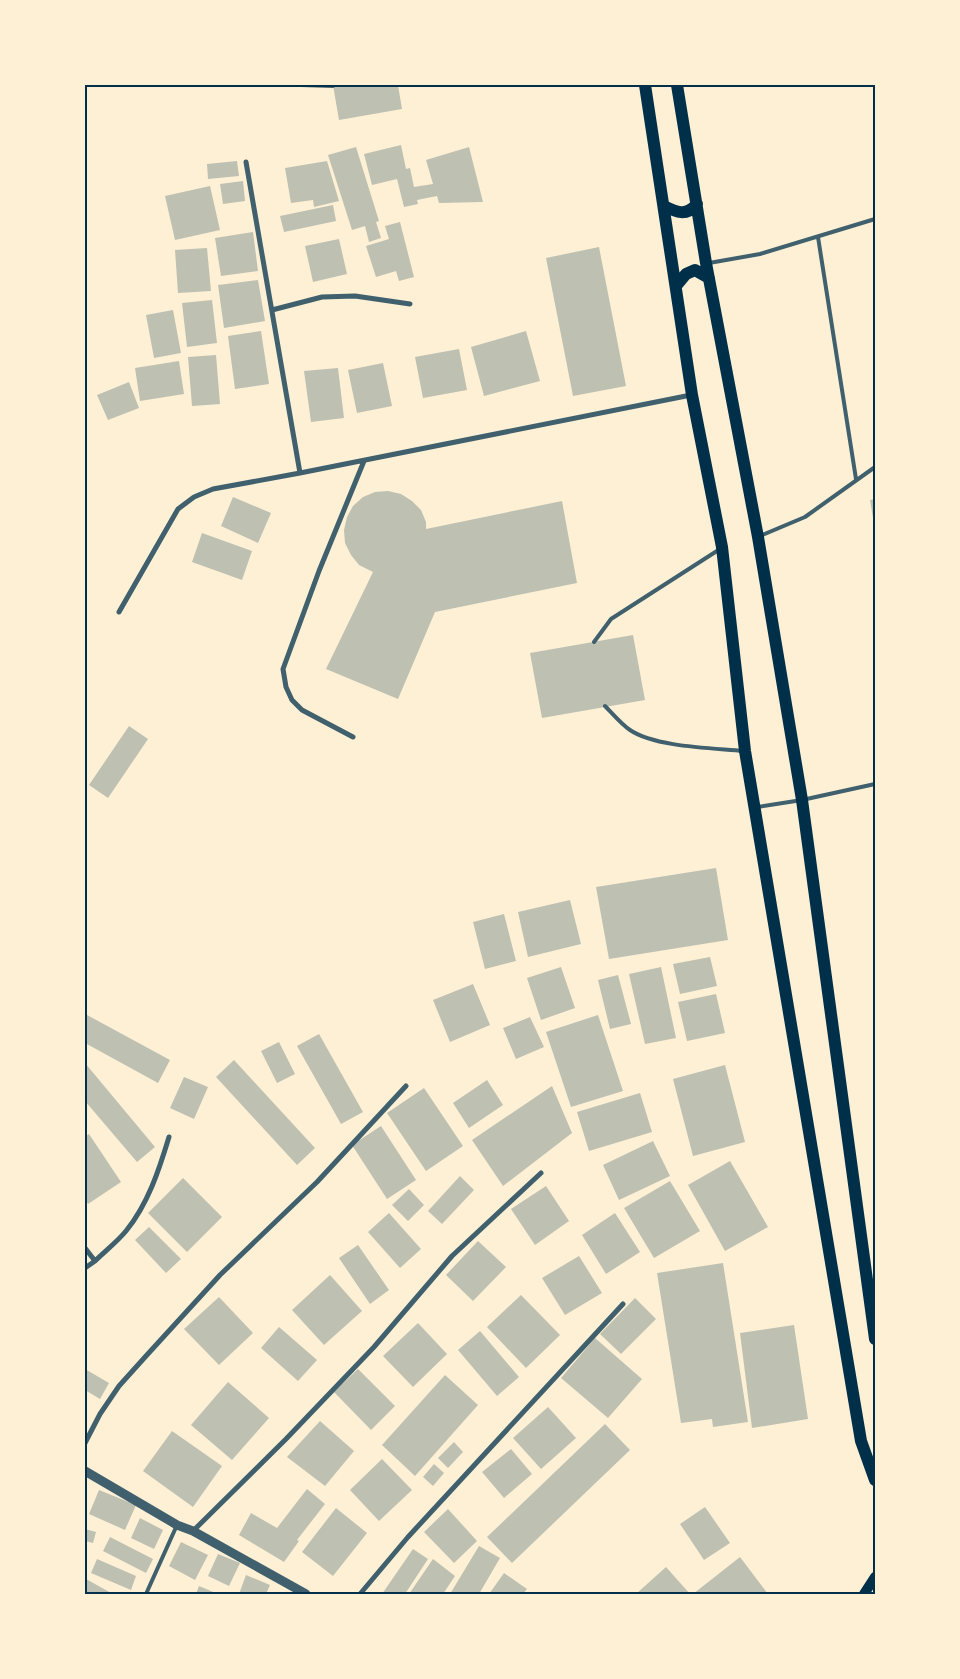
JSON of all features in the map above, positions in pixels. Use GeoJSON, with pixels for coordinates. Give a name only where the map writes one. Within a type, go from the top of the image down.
{"type":"FeatureCollection","features":[{"type":"Feature","properties":{"kind":"main road"},"geometry":{"type":"LineString","coordinates":[[645,85],[692,394],[722,547],[745,751],[861,1441],[875,1480]]}},
{"type":"Feature","properties":{"kind":"main road"},"geometry":{"type":"LineString","coordinates":[[677,85],[706,264],[758,537],[802,800],[875,1339]]}},
{"type":"Feature","properties":{"kind":"main road"},"geometry":{"type":"LineString","coordinates":[[664,206],[679,213],[689,211],[696,204]]}},
{"type":"Feature","properties":{"kind":"main road"},"geometry":{"type":"LineString","coordinates":[[676,286],[686,274],[695,270],[709,278]]}},
{"type":"Feature","properties":{"kind":"main road"},"geometry":{"type":"LineString","coordinates":[[864,1594],[873,1580]]}},
{"type":"Feature","properties":{"kind":"street"},"geometry":{"type":"LineString","coordinates":[[246,162],[300,473]]}},
{"type":"Feature","properties":{"kind":"street"},"geometry":{"type":"LineString","coordinates":[[272,310],[322,297],[355,296],[410,304]]}},
{"type":"Feature","properties":{"kind":"street"},"geometry":{"type":"LineString","coordinates":[[118,612],[178,509],[194,497],[213,489],[364,461],[692,394]]}},
{"type":"Feature","properties":{"kind":"street"},"geometry":{"type":"LineString","coordinates":[[354,737],[302,710],[292,700],[286,687],[283,669],[315,580],[364,461]]}},
{"type":"Feature","properties":{"kind":"street"},"geometry":{"type":"LineString","coordinates":[[85,1443],[100,1414],[119,1386],[220,1275],[317,1182],[406,1086]]}},
{"type":"Feature","properties":{"kind":"street"},"geometry":{"type":"LineString","coordinates":[[85,1268],[95,1261],[126,1231],[146,1200],[169,1137]]}},
{"type":"Feature","properties":{"kind":"street"},"geometry":{"type":"LineString","coordinates":[[193,1531],[374,1348],[452,1256],[541,1173]]}},
{"type":"Feature","properties":{"kind":"street"},"geometry":{"type":"LineString","coordinates":[[85,1248],[95,1261]]}},
{"type":"Feature","properties":{"kind":"street"},"geometry":{"type":"LineString","coordinates":[[360,1594],[408,1537],[623,1304]]}},
{"type":"Feature","properties":{"kind":"street"},"geometry":{"type":"LineString","coordinates":[[85,1471],[178,1525],[193,1531],[306,1594]]}},
{"type":"Feature","properties":{"kind":"lane"},"geometry":{"type":"LineString","coordinates":[[301,85],[333,86]]}},
{"type":"Feature","properties":{"kind":"lane"},"geometry":{"type":"LineString","coordinates":[[706,264],[760,254],[875,219]]}},
{"type":"Feature","properties":{"kind":"lane"},"geometry":{"type":"LineString","coordinates":[[818,237],[856,479]]}},
{"type":"Feature","properties":{"kind":"lane"},"geometry":{"type":"LineString","coordinates":[[758,537],[805,517],[875,467]]}},
{"type":"Feature","properties":{"kind":"lane"},"geometry":{"type":"LineString","coordinates":[[594,642],[610,620],[722,547]]}},
{"type":"Feature","properties":{"kind":"lane"},"geometry":{"type":"LineString","coordinates":[[605,706],[629,730],[644,738],[684,746],[745,751]]}},
{"type":"Feature","properties":{"kind":"lane"},"geometry":{"type":"LineString","coordinates":[[755,807],[802,800],[875,784]]}},
{"type":"Feature","properties":{"kind":"lane"},"geometry":{"type":"LineString","coordinates":[[146,1594],[178,1525]]}},
{"type":"Feature","properties":{"kind":"building"},"geometry":{"type":"Polygon","coordinates":[[[333,85],[398,85],[402,109],[339,120],[333,85]]]}},
{"type":"Feature","properties":{"kind":"building"},"geometry":{"type":"Polygon","coordinates":[[[401,145],[406,169],[410,168],[414,187],[433,184],[426,160],[469,147],[483,202],[439,203],[437,196],[417,200],[418,204],[404,207],[397,179],[372,185],[364,154],[401,145]]]}},
{"type":"Feature","properties":{"kind":"building"},"geometry":{"type":"Polygon","coordinates":[[[356,147],[379,221],[376,222],[381,238],[369,242],[365,226],[352,230],[328,155],[356,147]]]}},
{"type":"Feature","properties":{"kind":"building"},"geometry":{"type":"Polygon","coordinates":[[[237,161],[239,176],[208,179],[207,164],[237,161]]]}},
{"type":"Feature","properties":{"kind":"building"},"geometry":{"type":"Polygon","coordinates":[[[327,161],[339,201],[314,207],[313,200],[291,203],[285,168],[327,161]]]}},
{"type":"Feature","properties":{"kind":"building"},"geometry":{"type":"Polygon","coordinates":[[[243,181],[245,201],[223,204],[220,184],[243,181]]]}},
{"type":"Feature","properties":{"kind":"building"},"geometry":{"type":"Polygon","coordinates":[[[210,186],[220,230],[175,240],[165,196],[210,186]]]}},
{"type":"Feature","properties":{"kind":"building"},"geometry":{"type":"Polygon","coordinates":[[[333,205],[336,221],[284,232],[280,216],[333,205]]]}},
{"type":"Feature","properties":{"kind":"building"},"geometry":{"type":"Polygon","coordinates":[[[400,222],[414,277],[399,281],[396,271],[376,277],[366,246],[389,239],[385,226],[400,222]]]}},
{"type":"Feature","properties":{"kind":"building"},"geometry":{"type":"Polygon","coordinates":[[[253,232],[258,271],[221,276],[215,238],[253,232]]]}},
{"type":"Feature","properties":{"kind":"building"},"geometry":{"type":"Polygon","coordinates":[[[339,239],[347,274],[313,282],[305,246],[339,239]]]}},
{"type":"Feature","properties":{"kind":"building"},"geometry":{"type":"Polygon","coordinates":[[[599,247],[626,386],[573,396],[546,258],[599,247]]]}},
{"type":"Feature","properties":{"kind":"building"},"geometry":{"type":"Polygon","coordinates":[[[207,248],[211,291],[178,293],[175,250],[207,248]]]}},
{"type":"Feature","properties":{"kind":"building"},"geometry":{"type":"Polygon","coordinates":[[[258,280],[265,321],[224,328],[218,285],[258,280]]]}},
{"type":"Feature","properties":{"kind":"building"},"geometry":{"type":"Polygon","coordinates":[[[212,300],[217,343],[187,347],[182,303],[212,300]]]}},
{"type":"Feature","properties":{"kind":"building"},"geometry":{"type":"Polygon","coordinates":[[[173,310],[181,353],[154,358],[146,315],[173,310]]]}},
{"type":"Feature","properties":{"kind":"building"},"geometry":{"type":"Polygon","coordinates":[[[261,331],[269,384],[235,389],[228,336],[261,331]]]}},
{"type":"Feature","properties":{"kind":"building"},"geometry":{"type":"Polygon","coordinates":[[[526,331],[540,381],[484,396],[471,347],[526,331]]]}},
{"type":"Feature","properties":{"kind":"building"},"geometry":{"type":"Polygon","coordinates":[[[459,349],[467,390],[423,398],[415,357],[459,349]]]}},
{"type":"Feature","properties":{"kind":"building"},"geometry":{"type":"Polygon","coordinates":[[[216,355],[220,404],[192,406],[188,357],[216,355]]]}},
{"type":"Feature","properties":{"kind":"building"},"geometry":{"type":"Polygon","coordinates":[[[179,361],[184,394],[140,401],[135,368],[179,361]]]}},
{"type":"Feature","properties":{"kind":"building"},"geometry":{"type":"Polygon","coordinates":[[[383,363],[392,406],[357,413],[348,370],[383,363]]]}},
{"type":"Feature","properties":{"kind":"building"},"geometry":{"type":"Polygon","coordinates":[[[338,368],[344,418],[311,422],[304,371],[338,368]]]}},
{"type":"Feature","properties":{"kind":"building"},"geometry":{"type":"Polygon","coordinates":[[[129,382],[139,408],[108,420],[97,395],[129,382]]]}},
{"type":"Feature","properties":{"kind":"building"},"geometry":{"type":"Polygon","coordinates":[[[388,491],[401,494],[421,510],[426,522],[426,529],[562,501],[577,583],[435,612],[398,699],[326,669],[373,572],[359,565],[345,543],[344,530],[347,517],[353,506],[363,497],[375,492],[388,491]]]}},
{"type":"Feature","properties":{"kind":"building"},"geometry":{"type":"Polygon","coordinates":[[[233,497],[271,513],[258,543],[221,526],[233,497]]]}},
{"type":"Feature","properties":{"kind":"building"},"geometry":{"type":"Polygon","coordinates":[[[875,499],[875,523],[874,524],[870,500],[875,499]]]}},
{"type":"Feature","properties":{"kind":"building"},"geometry":{"type":"Polygon","coordinates":[[[202,533],[252,551],[242,580],[192,562],[202,533]]]}},
{"type":"Feature","properties":{"kind":"building"},"geometry":{"type":"Polygon","coordinates":[[[633,635],[645,700],[542,718],[530,653],[633,635]]]}},
{"type":"Feature","properties":{"kind":"building"},"geometry":{"type":"Polygon","coordinates":[[[129,726],[148,739],[108,798],[89,785],[129,726]]]}},
{"type":"Feature","properties":{"kind":"building"},"geometry":{"type":"Polygon","coordinates":[[[716,868],[728,940],[609,959],[596,887],[716,868]]]}},
{"type":"Feature","properties":{"kind":"building"},"geometry":{"type":"Polygon","coordinates":[[[570,900],[581,944],[528,957],[518,912],[570,900]]]}},
{"type":"Feature","properties":{"kind":"building"},"geometry":{"type":"Polygon","coordinates":[[[504,914],[516,961],[485,969],[473,922],[504,914]]]}},
{"type":"Feature","properties":{"kind":"building"},"geometry":{"type":"Polygon","coordinates":[[[710,957],[717,986],[680,994],[673,964],[710,957]]]}},
{"type":"Feature","properties":{"kind":"building"},"geometry":{"type":"Polygon","coordinates":[[[561,967],[575,1008],[541,1020],[527,978],[561,967]]]}},
{"type":"Feature","properties":{"kind":"building"},"geometry":{"type":"Polygon","coordinates":[[[661,967],[676,1038],[645,1044],[629,974],[661,967]]]}},
{"type":"Feature","properties":{"kind":"building"},"geometry":{"type":"Polygon","coordinates":[[[618,975],[631,1024],[610,1029],[598,980],[618,975]]]}},
{"type":"Feature","properties":{"kind":"building"},"geometry":{"type":"Polygon","coordinates":[[[473,984],[490,1025],[450,1042],[433,1000],[473,984]]]}},
{"type":"Feature","properties":{"kind":"building"},"geometry":{"type":"Polygon","coordinates":[[[716,994],[725,1033],[687,1041],[678,1002],[716,994]]]}},
{"type":"Feature","properties":{"kind":"building"},"geometry":{"type":"Polygon","coordinates":[[[87,1015],[170,1060],[158,1083],[85,1043],[85,1020],[87,1015]]]}},
{"type":"Feature","properties":{"kind":"building"},"geometry":{"type":"Polygon","coordinates":[[[598,1015],[623,1091],[571,1107],[546,1032],[598,1015]]]}},
{"type":"Feature","properties":{"kind":"building"},"geometry":{"type":"Polygon","coordinates":[[[530,1017],[544,1047],[516,1059],[503,1028],[530,1017]]]}},
{"type":"Feature","properties":{"kind":"building"},"geometry":{"type":"Polygon","coordinates":[[[319,1034],[363,1112],[341,1124],[297,1046],[319,1034]]]}},
{"type":"Feature","properties":{"kind":"building"},"geometry":{"type":"Polygon","coordinates":[[[279,1042],[295,1074],[277,1083],[261,1051],[279,1042]]]}},
{"type":"Feature","properties":{"kind":"building"},"geometry":{"type":"Polygon","coordinates":[[[234,1060],[315,1148],[297,1165],[216,1077],[234,1060]]]}},
{"type":"Feature","properties":{"kind":"building"},"geometry":{"type":"Polygon","coordinates":[[[85,1063],[155,1147],[137,1162],[85,1101],[85,1063]]]}},
{"type":"Feature","properties":{"kind":"building"},"geometry":{"type":"Polygon","coordinates":[[[725,1065],[745,1142],[693,1156],[673,1079],[725,1065]]]}},
{"type":"Feature","properties":{"kind":"building"},"geometry":{"type":"Polygon","coordinates":[[[184,1077],[208,1087],[194,1119],[170,1108],[184,1077]]]}},
{"type":"Feature","properties":{"kind":"building"},"geometry":{"type":"Polygon","coordinates":[[[487,1080],[503,1105],[469,1128],[453,1103],[487,1080]]]}},
{"type":"Feature","properties":{"kind":"building"},"geometry":{"type":"Polygon","coordinates":[[[552,1086],[572,1133],[503,1186],[472,1140],[552,1086]]]}},
{"type":"Feature","properties":{"kind":"building"},"geometry":{"type":"Polygon","coordinates":[[[424,1088],[463,1146],[426,1171],[387,1113],[424,1088]]]}},
{"type":"Feature","properties":{"kind":"building"},"geometry":{"type":"Polygon","coordinates":[[[640,1093],[652,1132],[589,1151],[577,1112],[640,1093]]]}},
{"type":"Feature","properties":{"kind":"building"},"geometry":{"type":"Polygon","coordinates":[[[381,1126],[416,1180],[387,1199],[352,1145],[381,1126]]]}},
{"type":"Feature","properties":{"kind":"building"},"geometry":{"type":"Polygon","coordinates":[[[89,1134],[121,1182],[88,1204],[85,1199],[85,1137],[89,1134]]]}},
{"type":"Feature","properties":{"kind":"building"},"geometry":{"type":"Polygon","coordinates":[[[653,1141],[670,1176],[619,1200],[603,1165],[653,1141]]]}},
{"type":"Feature","properties":{"kind":"building"},"geometry":{"type":"Polygon","coordinates":[[[730,1161],[768,1227],[725,1251],[688,1185],[730,1161]]]}},
{"type":"Feature","properties":{"kind":"building"},"geometry":{"type":"Polygon","coordinates":[[[460,1176],[474,1190],[442,1224],[428,1211],[460,1176]]]}},
{"type":"Feature","properties":{"kind":"building"},"geometry":{"type":"Polygon","coordinates":[[[183,1178],[222,1217],[187,1252],[148,1213],[183,1178]]]}},
{"type":"Feature","properties":{"kind":"building"},"geometry":{"type":"Polygon","coordinates":[[[670,1181],[700,1231],[654,1258],[624,1208],[670,1181]]]}},
{"type":"Feature","properties":{"kind":"building"},"geometry":{"type":"Polygon","coordinates":[[[546,1186],[569,1221],[535,1245],[511,1209],[546,1186]]]}},
{"type":"Feature","properties":{"kind":"building"},"geometry":{"type":"Polygon","coordinates":[[[409,1189],[424,1205],[408,1221],[392,1205],[409,1189]]]}},
{"type":"Feature","properties":{"kind":"building"},"geometry":{"type":"Polygon","coordinates":[[[389,1213],[421,1249],[400,1268],[368,1232],[389,1213]]]}},
{"type":"Feature","properties":{"kind":"building"},"geometry":{"type":"Polygon","coordinates":[[[615,1213],[640,1252],[606,1274],[582,1235],[615,1213]]]}},
{"type":"Feature","properties":{"kind":"building"},"geometry":{"type":"Polygon","coordinates":[[[149,1227],[181,1259],[166,1273],[135,1240],[149,1227]]]}},
{"type":"Feature","properties":{"kind":"building"},"geometry":{"type":"Polygon","coordinates":[[[478,1241],[506,1267],[473,1301],[446,1275],[478,1241]]]}},
{"type":"Feature","properties":{"kind":"building"},"geometry":{"type":"Polygon","coordinates":[[[358,1245],[389,1290],[370,1304],[339,1258],[358,1245]]]}},
{"type":"Feature","properties":{"kind":"building"},"geometry":{"type":"Polygon","coordinates":[[[579,1256],[602,1293],[565,1315],[542,1278],[579,1256]]]}},
{"type":"Feature","properties":{"kind":"building"},"geometry":{"type":"Polygon","coordinates":[[[723,1263],[748,1422],[713,1427],[712,1419],[681,1423],[657,1273],[723,1263]]]}},
{"type":"Feature","properties":{"kind":"building"},"geometry":{"type":"Polygon","coordinates":[[[330,1275],[362,1311],[324,1345],[292,1310],[330,1275]]]}},
{"type":"Feature","properties":{"kind":"building"},"geometry":{"type":"Polygon","coordinates":[[[521,1295],[560,1335],[526,1368],[487,1327],[521,1295]]]}},
{"type":"Feature","properties":{"kind":"building"},"geometry":{"type":"Polygon","coordinates":[[[219,1297],[253,1333],[219,1365],[184,1329],[219,1297]]]}},
{"type":"Feature","properties":{"kind":"building"},"geometry":{"type":"Polygon","coordinates":[[[635,1298],[656,1319],[621,1354],[600,1334],[635,1298]]]}},
{"type":"Feature","properties":{"kind":"building"},"geometry":{"type":"Polygon","coordinates":[[[418,1323],[447,1354],[413,1387],[383,1356],[418,1323]]]}},
{"type":"Feature","properties":{"kind":"building"},"geometry":{"type":"Polygon","coordinates":[[[794,1325],[808,1419],[752,1428],[740,1333],[794,1325]]]}},
{"type":"Feature","properties":{"kind":"building"},"geometry":{"type":"Polygon","coordinates":[[[279,1327],[317,1360],[298,1381],[261,1348],[279,1327]]]}},
{"type":"Feature","properties":{"kind":"building"},"geometry":{"type":"Polygon","coordinates":[[[480,1331],[519,1377],[497,1396],[458,1350],[480,1331]]]}},
{"type":"Feature","properties":{"kind":"building"},"geometry":{"type":"Polygon","coordinates":[[[595,1338],[642,1379],[608,1418],[561,1378],[595,1338]]]}},
{"type":"Feature","properties":{"kind":"building"},"geometry":{"type":"Polygon","coordinates":[[[85,1369],[109,1383],[100,1399],[85,1390],[85,1369]]]}},
{"type":"Feature","properties":{"kind":"building"},"geometry":{"type":"Polygon","coordinates":[[[358,1369],[395,1406],[371,1430],[334,1392],[358,1369]]]}},
{"type":"Feature","properties":{"kind":"building"},"geometry":{"type":"Polygon","coordinates":[[[445,1375],[478,1405],[415,1476],[382,1445],[445,1375]]]}},
{"type":"Feature","properties":{"kind":"building"},"geometry":{"type":"Polygon","coordinates":[[[228,1382],[269,1418],[232,1460],[191,1425],[228,1382]]]}},
{"type":"Feature","properties":{"kind":"building"},"geometry":{"type":"Polygon","coordinates":[[[548,1407],[576,1438],[541,1469],[513,1438],[548,1407]]]}},
{"type":"Feature","properties":{"kind":"building"},"geometry":{"type":"Polygon","coordinates":[[[320,1421],[354,1451],[325,1486],[287,1457],[320,1421]]]}},
{"type":"Feature","properties":{"kind":"building"},"geometry":{"type":"Polygon","coordinates":[[[605,1424],[630,1450],[512,1563],[487,1537],[605,1424]]]}},
{"type":"Feature","properties":{"kind":"building"},"geometry":{"type":"Polygon","coordinates":[[[172,1431],[222,1466],[193,1507],[143,1471],[172,1431]]]}},
{"type":"Feature","properties":{"kind":"building"},"geometry":{"type":"Polygon","coordinates":[[[454,1442],[463,1452],[448,1468],[438,1458],[454,1442]]]}},
{"type":"Feature","properties":{"kind":"building"},"geometry":{"type":"Polygon","coordinates":[[[511,1449],[532,1474],[504,1498],[482,1472],[511,1449]]]}},
{"type":"Feature","properties":{"kind":"building"},"geometry":{"type":"Polygon","coordinates":[[[382,1459],[412,1490],[379,1521],[350,1490],[382,1459]]]}},
{"type":"Feature","properties":{"kind":"building"},"geometry":{"type":"Polygon","coordinates":[[[434,1464],[444,1473],[433,1486],[423,1477],[434,1464]]]}},
{"type":"Feature","properties":{"kind":"building"},"geometry":{"type":"Polygon","coordinates":[[[307,1489],[325,1504],[297,1540],[299,1541],[284,1562],[239,1535],[251,1513],[277,1528],[307,1489]]]}},
{"type":"Feature","properties":{"kind":"building"},"geometry":{"type":"Polygon","coordinates":[[[99,1490],[136,1505],[125,1530],[89,1514],[99,1490]]]}},
{"type":"Feature","properties":{"kind":"building"},"geometry":{"type":"Polygon","coordinates":[[[705,1507],[730,1543],[704,1560],[680,1524],[705,1507]]]}},
{"type":"Feature","properties":{"kind":"building"},"geometry":{"type":"Polygon","coordinates":[[[336,1508],[367,1533],[333,1576],[302,1552],[336,1508]]]}},
{"type":"Feature","properties":{"kind":"building"},"geometry":{"type":"Polygon","coordinates":[[[448,1509],[477,1541],[454,1563],[424,1532],[448,1509]]]}},
{"type":"Feature","properties":{"kind":"building"},"geometry":{"type":"Polygon","coordinates":[[[140,1518],[163,1530],[154,1549],[131,1538],[140,1518]]]}},
{"type":"Feature","properties":{"kind":"building"},"geometry":{"type":"Polygon","coordinates":[[[85,1529],[96,1532],[93,1543],[85,1541],[85,1529]]]}},
{"type":"Feature","properties":{"kind":"building"},"geometry":{"type":"Polygon","coordinates":[[[110,1537],[153,1559],[146,1573],[103,1551],[110,1537]]]}},
{"type":"Feature","properties":{"kind":"building"},"geometry":{"type":"Polygon","coordinates":[[[181,1542],[208,1555],[195,1580],[169,1566],[181,1542]]]}},
{"type":"Feature","properties":{"kind":"building"},"geometry":{"type":"Polygon","coordinates":[[[479,1546],[500,1558],[479,1594],[450,1594],[479,1546]]]}},
{"type":"Feature","properties":{"kind":"building"},"geometry":{"type":"Polygon","coordinates":[[[413,1549],[428,1559],[405,1594],[382,1594],[413,1549]]]}},
{"type":"Feature","properties":{"kind":"building"},"geometry":{"type":"Polygon","coordinates":[[[218,1554],[240,1563],[229,1586],[208,1576],[218,1554]]]}},
{"type":"Feature","properties":{"kind":"building"},"geometry":{"type":"Polygon","coordinates":[[[740,1557],[768,1594],[693,1594],[740,1557]]]}},
{"type":"Feature","properties":{"kind":"building"},"geometry":{"type":"Polygon","coordinates":[[[97,1559],[136,1576],[131,1590],[91,1573],[97,1559]]]}},
{"type":"Feature","properties":{"kind":"building"},"geometry":{"type":"Polygon","coordinates":[[[433,1559],[455,1576],[443,1594],[409,1594],[433,1559]]]}},
{"type":"Feature","properties":{"kind":"building"},"geometry":{"type":"Polygon","coordinates":[[[666,1567],[690,1594],[636,1594],[666,1567]]]}},
{"type":"Feature","properties":{"kind":"building"},"geometry":{"type":"Polygon","coordinates":[[[504,1573],[527,1589],[523,1594],[489,1594],[504,1573]]]}},
{"type":"Feature","properties":{"kind":"building"},"geometry":{"type":"Polygon","coordinates":[[[246,1575],[270,1585],[266,1594],[239,1594],[246,1575]]]}},
{"type":"Feature","properties":{"kind":"building"},"geometry":{"type":"Polygon","coordinates":[[[86,1579],[113,1594],[85,1594],[86,1579]]]}},
{"type":"Feature","properties":{"kind":"building"},"geometry":{"type":"Polygon","coordinates":[[[199,1586],[218,1594],[196,1594],[199,1586]]]}}]}
